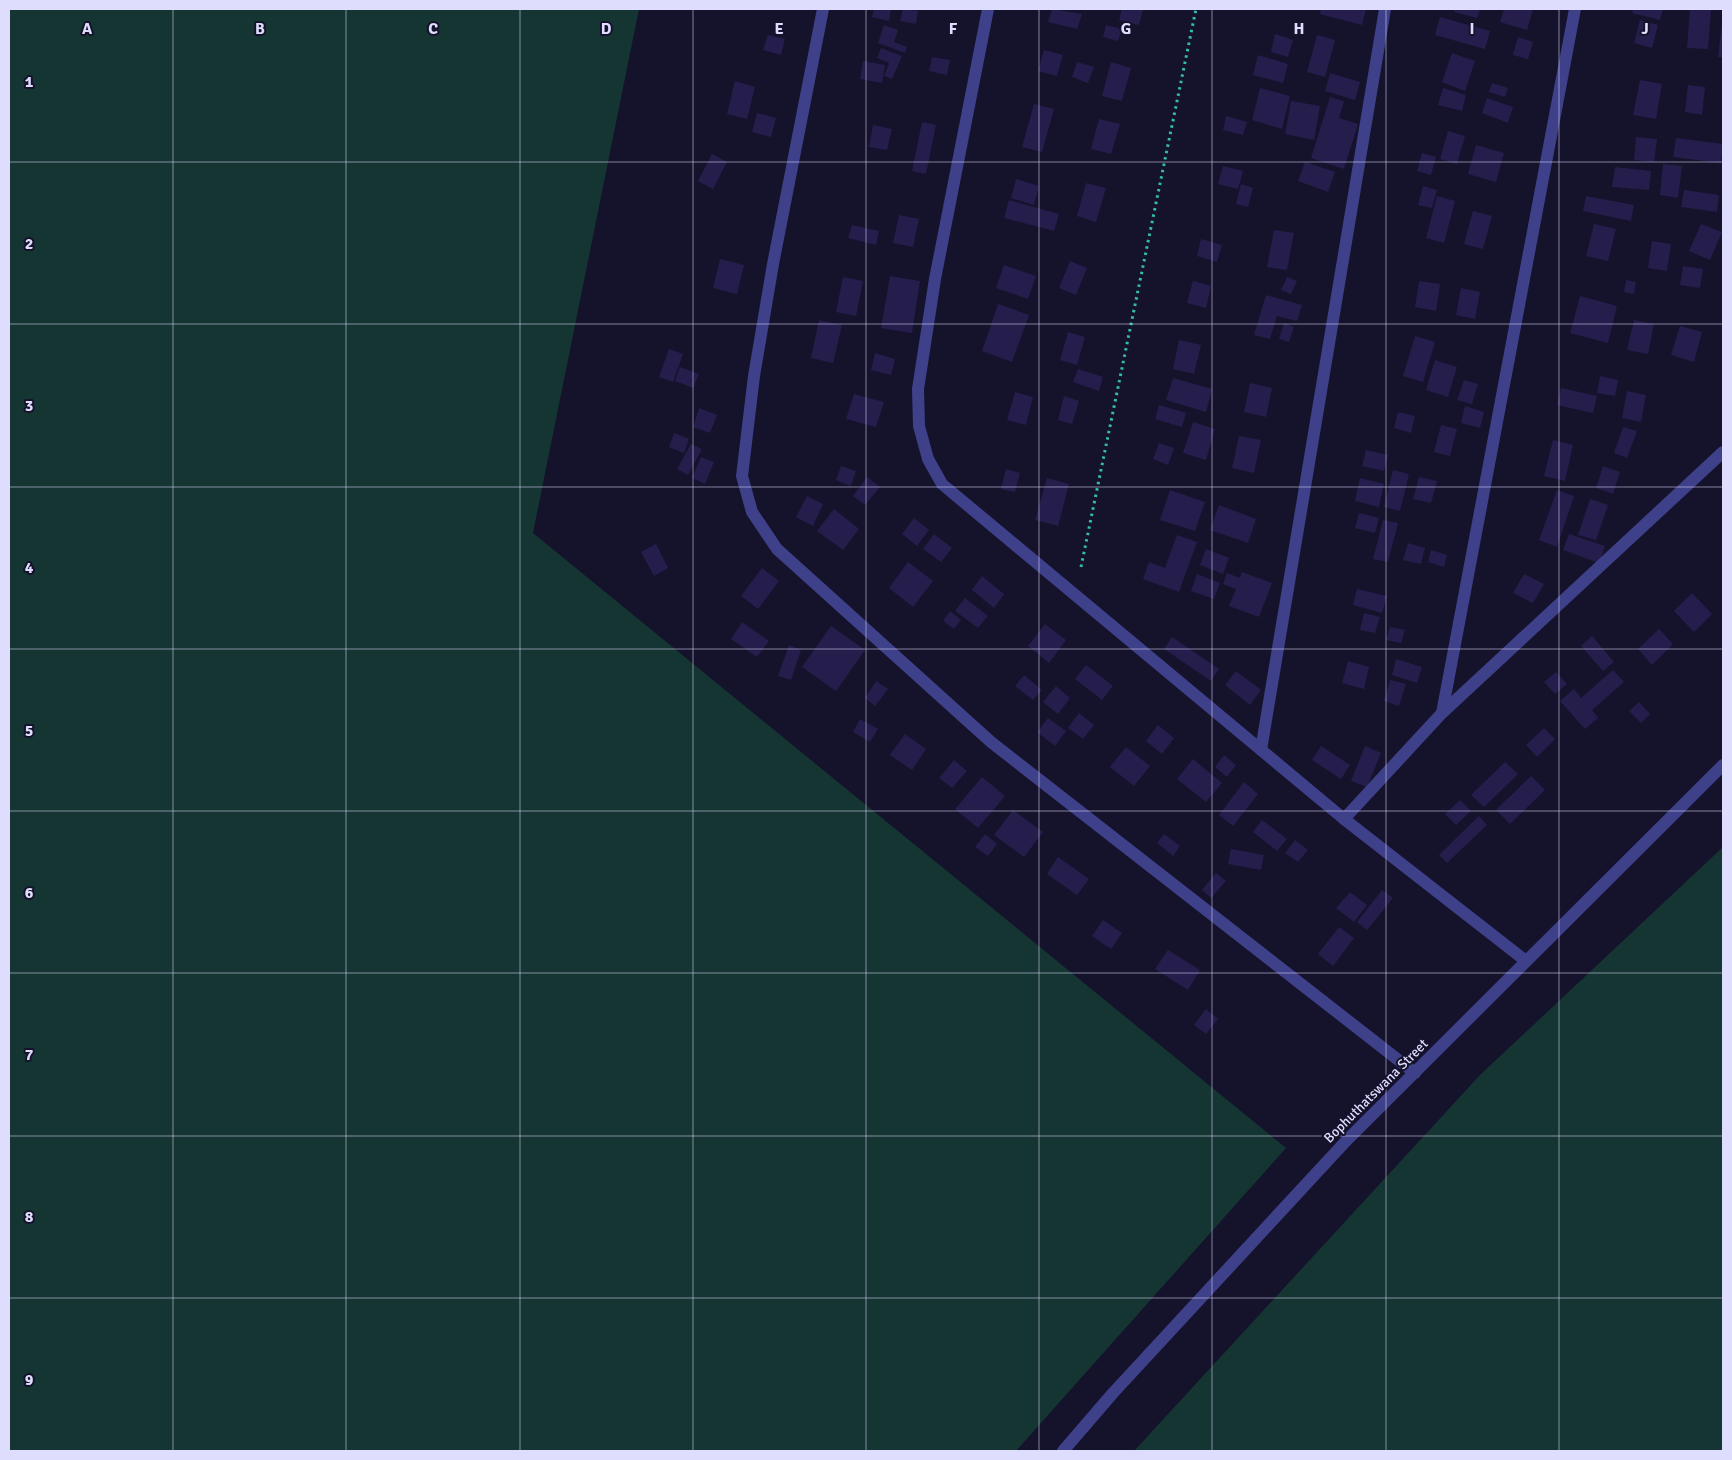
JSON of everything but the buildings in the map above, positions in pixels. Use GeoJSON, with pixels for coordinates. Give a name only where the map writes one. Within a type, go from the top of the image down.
{"type":"FeatureCollection","features":[{"type":"Feature","properties":{"kind":"street"},"geometry":{"type":"LineString","coordinates":[[823,9],[773,264],[754,376],[742,476],[752,512],[777,549],[992,742],[1415,1073]]}},
{"type":"Feature","properties":{"kind":"street"},"geometry":{"type":"LineString","coordinates":[[988,9],[935,279],[918,389],[919,426],[928,459],[942,484],[1075,597],[1344,819],[1526,961]]}},
{"type":"Feature","properties":{"kind":"street"},"geometry":{"type":"LineString","coordinates":[[1261,750],[1385,9]]}},
{"type":"Feature","properties":{"kind":"street"},"geometry":{"type":"LineString","coordinates":[[1442,713],[1575,9]]}},
{"type":"Feature","properties":{"kind":"street"},"geometry":{"type":"LineString","coordinates":[[1344,819],[1442,713],[1723,452]]}},
{"type":"Feature","properties":{"kind":"street","name":"Bophuthatswana Street"},"geometry":{"type":"LineString","coordinates":[[1063,1451],[1246,1248],[1346,1141],[1723,765]]}},
{"type":"Feature","properties":{"kind":"path"},"geometry":{"type":"LineString","coordinates":[[1075,597],[1196,9]]}},
{"type":"Feature","properties":{"kind":"green space"},"geometry":{"type":"Polygon","coordinates":[[[9,9],[639,9],[533,533],[1286,1148],[1016,1451],[9,1451],[9,9]]]}},
{"type":"Feature","properties":{"kind":"green space"},"geometry":{"type":"Polygon","coordinates":[[[1723,847],[1723,1451],[1134,1451],[1480,1075],[1723,847]]]}}]}
